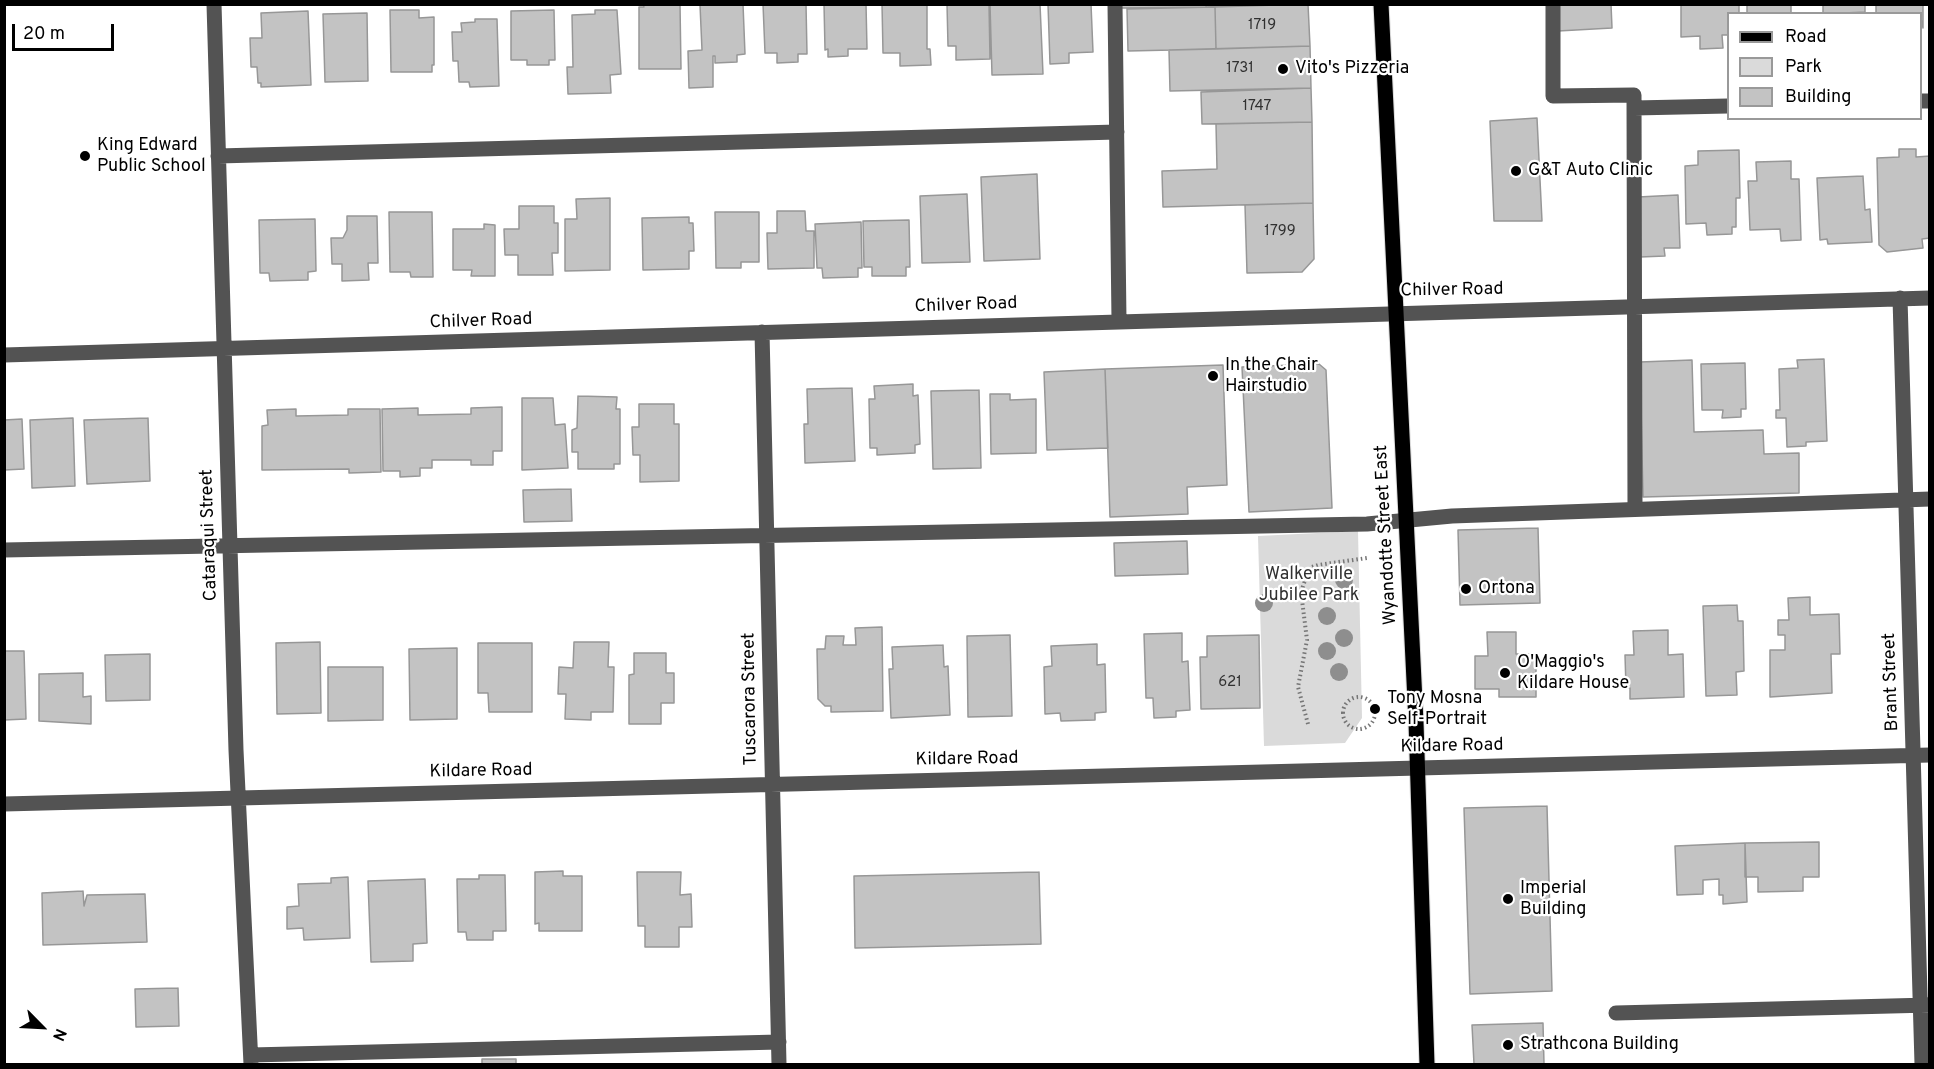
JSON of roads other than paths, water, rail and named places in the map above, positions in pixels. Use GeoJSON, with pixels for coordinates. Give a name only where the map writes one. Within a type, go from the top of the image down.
{"type":"FeatureCollection","features":[{"type":"Feature","properties":{"kind":"main road","name":"Wyandotte Street East"},"geometry":{"type":"LineString","coordinates":[[1381,4],[1418,768],[1427,1065]]}},
{"type":"Feature","properties":{"kind":"street","name":"Cataraqui Street"},"geometry":{"type":"LineString","coordinates":[[214,4],[238,798],[251,1060]]}},
{"type":"Feature","properties":{"kind":"street"},"geometry":{"type":"LineString","coordinates":[[1115,4],[1119,320]]}},
{"type":"Feature","properties":{"kind":"street"},"geometry":{"type":"LineString","coordinates":[[1553,4],[1552,96],[1634,95],[1635,509]]}},
{"type":"Feature","properties":{"kind":"street"},"geometry":{"type":"LineString","coordinates":[[1635,108],[1727,106]]}},
{"type":"Feature","properties":{"kind":"street"},"geometry":{"type":"LineString","coordinates":[[218,156],[1117,132]]}},
{"type":"Feature","properties":{"kind":"street","name":"Chilver Road"},"geometry":{"type":"LineString","coordinates":[[4,355],[224,350],[1396,311],[1929,297]]}},
{"type":"Feature","properties":{"kind":"street","name":"Brant Street"},"geometry":{"type":"LineString","coordinates":[[1900,298],[1914,755],[1925,1005],[1922,1065]]}},
{"type":"Feature","properties":{"kind":"street","name":"Tuscarora Street"},"geometry":{"type":"LineString","coordinates":[[762,332],[779,1065]]}},
{"type":"Feature","properties":{"kind":"street"},"geometry":{"type":"LineString","coordinates":[[4,549],[1367,524],[1406,519],[1929,499]]}},
{"type":"Feature","properties":{"kind":"street","name":"Kildare Road"},"geometry":{"type":"LineString","coordinates":[[4,804],[1929,755]]}},
{"type":"Feature","properties":{"kind":"street"},"geometry":{"type":"LineString","coordinates":[[1616,1013],[1925,1005]]}},
{"type":"Feature","properties":{"kind":"street"},"geometry":{"type":"LineString","coordinates":[[251,1060],[779,1042]]}},
{"type":"Feature","properties":{"kind":"place","name":"Vito's Pizzeria"},"geometry":{"type":"Point","coordinates":[1283,69]}},
{"type":"Feature","properties":{"kind":"place","name":"King Edward Public School"},"geometry":{"type":"Point","coordinates":[85,156]}},
{"type":"Feature","properties":{"kind":"place","name":"G&T Auto Clinic"},"geometry":{"type":"Point","coordinates":[1516,171]}},
{"type":"Feature","properties":{"kind":"place","name":"In the Chair Hairstudio"},"geometry":{"type":"Point","coordinates":[1213,376]}},
{"type":"Feature","properties":{"kind":"place","name":"Ortona"},"geometry":{"type":"Point","coordinates":[1466,589]}},
{"type":"Feature","properties":{"kind":"place","name":"O'Maggio's Kildare House"},"geometry":{"type":"Point","coordinates":[1505,673]}},
{"type":"Feature","properties":{"kind":"place","name":"Tony Mosna Self-Portrait"},"geometry":{"type":"Point","coordinates":[1375,709]}},
{"type":"Feature","properties":{"kind":"place","name":"Imperial Building"},"geometry":{"type":"Point","coordinates":[1508,899]}},
{"type":"Feature","properties":{"kind":"place","name":"Strathcona Building"},"geometry":{"type":"Point","coordinates":[1508,1045]}},
{"type":"Feature","properties":{"kind":"park label","name":"Walkerville Jubilee Park"},"geometry":{"type":"Point","coordinates":[1309,585]}}]}
